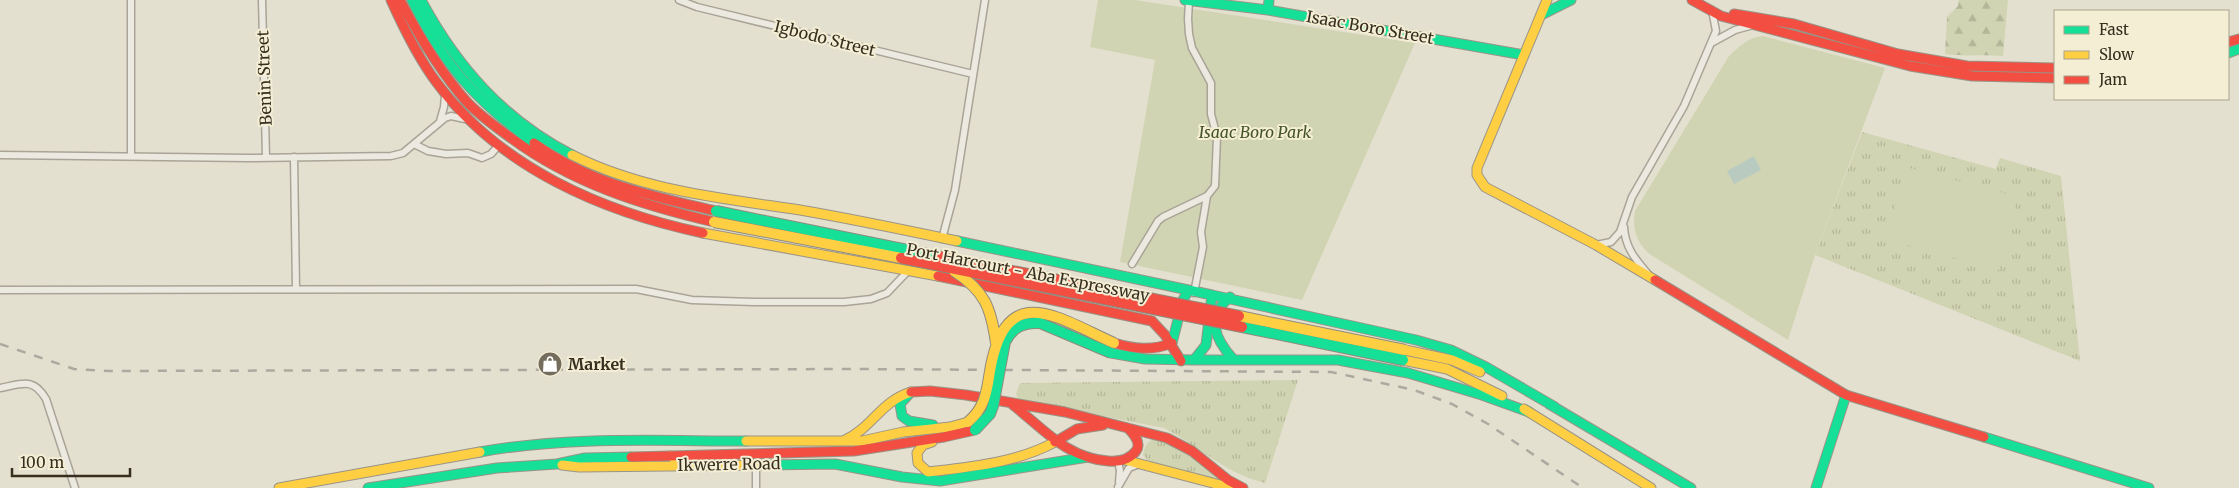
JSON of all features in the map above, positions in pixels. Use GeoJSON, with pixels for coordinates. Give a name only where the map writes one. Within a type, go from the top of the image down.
{"type":"FeatureCollection","features":[{"type":"Feature","properties":{"kind":"main road"},"geometry":{"type":"LineString","coordinates":[[391,0],[419,56],[445,94],[468,120],[499,145],[544,176],[581,195],[650,219],[695,231],[908,271],[1152,321],[1163,330],[1172,343],[1174,352],[1181,361]]}},
{"type":"Feature","properties":{"kind":"main road","name":"Port Harcourt - Aba Expressway"},"geometry":{"type":"LineString","coordinates":[[400,0],[427,49],[455,87],[480,114],[516,143],[558,169],[602,191],[655,208],[714,222],[1404,355],[1452,360],[1555,407],[1691,488]]}},
{"type":"Feature","properties":{"kind":"main road","name":"Port Harcourt - Aba Expressway"},"geometry":{"type":"LineString","coordinates":[[412,0],[426,28],[460,78],[498,116],[537,146],[587,173],[642,194],[716,211],[1102,287],[1404,355],[1475,382],[1529,412],[1651,488]]}},
{"type":"Feature","properties":{"kind":"main road"},"geometry":{"type":"LineString","coordinates":[[421,0],[452,53],[471,77],[530,131],[589,163],[645,184],[835,216],[1191,292],[1230,297],[1416,340],[1451,350],[1486,367],[1555,407]]}},
{"type":"Feature","properties":{"kind":"main road","name":"Isaac Boro Street"},"geometry":{"type":"LineString","coordinates":[[1187,0],[1269,5],[1524,55]]}},
{"type":"Feature","properties":{"kind":"main road"},"geometry":{"type":"LineString","coordinates":[[1547,0],[1477,168],[1477,175],[1485,188],[1596,245],[1806,373],[1846,395],[2149,488]]}},
{"type":"Feature","properties":{"kind":"main road"},"geometry":{"type":"LineString","coordinates":[[1541,15],[1571,0]]}},
{"type":"Feature","properties":{"kind":"main road"},"geometry":{"type":"LineString","coordinates":[[1692,0],[1712,9],[1721,16],[1910,66],[1972,76],[2054,78]]}},
{"type":"Feature","properties":{"kind":"main road"},"geometry":{"type":"LineString","coordinates":[[1712,9],[1794,24],[1898,54],[1967,66],[2054,68]]}},
{"type":"Feature","properties":{"kind":"main road"},"geometry":{"type":"LineString","coordinates":[[933,276],[942,239]]}},
{"type":"Feature","properties":{"kind":"main road"},"geometry":{"type":"LineString","coordinates":[[944,266],[970,281],[981,290],[992,318],[996,343]]}},
{"type":"Feature","properties":{"kind":"main road"},"geometry":{"type":"LineString","coordinates":[[1172,343],[1185,294],[1191,292]]}},
{"type":"Feature","properties":{"kind":"main road"},"geometry":{"type":"LineString","coordinates":[[1194,360],[1206,345],[1212,295]]}},
{"type":"Feature","properties":{"kind":"main road"},"geometry":{"type":"LineString","coordinates":[[1230,297],[1224,302],[1214,326],[1218,342],[1233,359]]}},
{"type":"Feature","properties":{"kind":"main road"},"geometry":{"type":"LineString","coordinates":[[972,426],[983,405],[996,343],[1008,321],[1022,315],[1038,313],[1113,348],[1153,349],[1172,343]]}},
{"type":"Feature","properties":{"kind":"main road"},"geometry":{"type":"LineString","coordinates":[[1110,424],[1077,428],[1041,451],[1019,457],[928,472],[918,463],[917,453],[923,445],[972,426],[990,414],[1006,342],[1010,332],[1018,325],[1029,322],[1040,323],[1146,359],[1181,361],[1233,359],[1338,360],[1408,373],[1482,395],[1529,412]]}},
{"type":"Feature","properties":{"kind":"main road"},"geometry":{"type":"LineString","coordinates":[[911,392],[900,404],[902,416],[909,421],[950,427],[972,426]]}},
{"type":"Feature","properties":{"kind":"main road"},"geometry":{"type":"LineString","coordinates":[[839,442],[863,430],[877,416],[886,402],[898,395],[911,392]]}},
{"type":"Feature","properties":{"kind":"main road","name":"Ikwerre Road"},"geometry":{"type":"LineString","coordinates":[[911,392],[966,395],[1065,412],[1167,438],[1180,443],[1228,480],[1243,488]]}},
{"type":"Feature","properties":{"kind":"main road"},"geometry":{"type":"LineString","coordinates":[[1816,488],[1846,395]]}},
{"type":"Feature","properties":{"kind":"main road","name":"Ikwerre Road"},"geometry":{"type":"LineString","coordinates":[[1011,404],[1028,415],[1056,442],[1088,457]]}},
{"type":"Feature","properties":{"kind":"main road","name":"Ikwerre Road"},"geometry":{"type":"LineString","coordinates":[[279,488],[519,445],[636,441],[862,442],[903,432],[950,427]]}},
{"type":"Feature","properties":{"kind":"main road"},"geometry":{"type":"LineString","coordinates":[[1121,460],[1131,457],[1138,447],[1135,435],[1128,428]]}},
{"type":"Feature","properties":{"kind":"main road"},"geometry":{"type":"LineString","coordinates":[[556,464],[585,458],[636,455],[671,456],[854,451],[944,437]]}},
{"type":"Feature","properties":{"kind":"main road"},"geometry":{"type":"LineString","coordinates":[[636,441],[636,455]]}},
{"type":"Feature","properties":{"kind":"main road"},"geometry":{"type":"LineString","coordinates":[[671,456],[681,465]]}},
{"type":"Feature","properties":{"kind":"main road","name":"Ikwerre Road"},"geometry":{"type":"LineString","coordinates":[[368,488],[497,468],[556,464],[579,467],[756,463],[836,464],[902,477],[940,481],[1088,457],[1140,464],[1232,488]]}},
{"type":"Feature","properties":{"kind":"street"},"geometry":{"type":"LineString","coordinates":[[131,0],[131,156]]}},
{"type":"Feature","properties":{"kind":"street","name":"Benin Street"},"geometry":{"type":"LineString","coordinates":[[262,0],[266,156]]}},
{"type":"Feature","properties":{"kind":"street","name":"Igbodo Street"},"geometry":{"type":"LineString","coordinates":[[679,0],[715,11],[973,74]]}},
{"type":"Feature","properties":{"kind":"street"},"geometry":{"type":"LineString","coordinates":[[942,239],[955,190],[986,0]]}},
{"type":"Feature","properties":{"kind":"street"},"geometry":{"type":"LineString","coordinates":[[1132,264],[1163,217],[1207,196],[1215,186],[1216,137],[1211,114],[1211,83],[1192,48],[1189,34],[1187,0]]}},
{"type":"Feature","properties":{"kind":"street"},"geometry":{"type":"LineString","coordinates":[[1596,245],[1611,242],[1616,238],[1624,222],[1632,197],[1684,106],[1713,42],[1716,31],[1712,9]]}},
{"type":"Feature","properties":{"kind":"street"},"geometry":{"type":"LineString","coordinates":[[1713,42],[1735,30],[1755,24]]}},
{"type":"Feature","properties":{"kind":"street"},"geometry":{"type":"LineString","coordinates":[[440,121],[445,94]]}},
{"type":"Feature","properties":{"kind":"street"},"geometry":{"type":"LineString","coordinates":[[0,156],[391,156],[404,153],[440,121],[451,116],[468,120]]}},
{"type":"Feature","properties":{"kind":"street"},"geometry":{"type":"LineString","coordinates":[[414,144],[428,151],[446,154],[468,153],[482,158],[491,154],[499,145]]}},
{"type":"Feature","properties":{"kind":"street"},"geometry":{"type":"LineString","coordinates":[[294,157],[296,289]]}},
{"type":"Feature","properties":{"kind":"street"},"geometry":{"type":"LineString","coordinates":[[1191,292],[1203,247],[1201,232],[1207,196]]}},
{"type":"Feature","properties":{"kind":"street"},"geometry":{"type":"LineString","coordinates":[[1624,222],[1624,239],[1628,249],[1650,277]]}},
{"type":"Feature","properties":{"kind":"street"},"geometry":{"type":"LineString","coordinates":[[0,290],[636,289],[699,300],[844,302],[871,299],[887,293],[908,271]]}},
{"type":"Feature","properties":{"kind":"street"},"geometry":{"type":"LineString","coordinates":[[0,388],[26,383],[41,390],[46,399],[74,488]]}},
{"type":"Feature","properties":{"kind":"street"},"geometry":{"type":"LineString","coordinates":[[1118,488],[1121,460]]}},
{"type":"Feature","properties":{"kind":"street"},"geometry":{"type":"LineString","coordinates":[[756,463],[756,488]]}},
{"type":"Feature","properties":{"kind":"street"},"geometry":{"type":"LineString","coordinates":[[1118,488],[1129,468],[1140,464]]}},
{"type":"Feature","properties":{"kind":"green space","name":"Isaac Boro Park"},"geometry":{"type":"Polygon","coordinates":[[[1098,0],[1135,0],[1415,43],[1302,300],[1120,262],[1155,60],[1090,47],[1098,0]]]}},
{"type":"Feature","properties":{"kind":"green space"},"geometry":{"type":"Polygon","coordinates":[[[1959,0],[2008,0],[2003,56],[1945,54],[1947,17],[1958,6],[1959,0]]]}},
{"type":"Feature","properties":{"kind":"green space"},"geometry":{"type":"Polygon","coordinates":[[[1763,36],[1885,68],[1815,255],[1788,340],[1651,255],[1639,241],[1634,224],[1635,211],[1729,56],[1749,40],[1763,36]]]}},
{"type":"Feature","properties":{"kind":"green space"},"geometry":{"type":"Polygon","coordinates":[[[1862,132],[1996,169],[2000,158],[2061,176],[2080,361],[1815,255],[1862,132]]]}},
{"type":"Feature","properties":{"kind":"green space"},"geometry":{"type":"Polygon","coordinates":[[[1906,167],[2018,197],[1999,270],[1886,239],[1906,167]]]}},
{"type":"Feature","properties":{"kind":"green space"},"geometry":{"type":"Polygon","coordinates":[[[1298,380],[1265,483],[1251,479],[1225,466],[1164,428],[1019,400],[1016,394],[1020,383],[1298,380]]]}},
{"type":"Feature","properties":{"kind":"green space"},"geometry":{"type":"Polygon","coordinates":[[[1154,439],[1163,441],[1188,454],[1216,478],[1213,479],[1148,461],[1143,455],[1144,450],[1148,443],[1154,439]]]}},
{"type":"Feature","properties":{"kind":"shaded area"},"geometry":{"type":"Polygon","coordinates":[[[1754,156],[1761,170],[1734,184],[1727,171],[1754,156]]]}},
{"type":"Feature","properties":{"kind":"railway"},"geometry":{"type":"LineString","coordinates":[[0,344],[74,369],[108,371],[856,369],[1331,372],[1414,390],[1452,404],[1488,424],[1583,488]]}},
{"type":"Feature","properties":{"kind":"traffic: fast"},"geometry":{"type":"LineString","coordinates":[[412,0],[436,44],[463,80],[495,112],[534,143]]}},
{"type":"Feature","properties":{"kind":"traffic: fast"},"geometry":{"type":"LineString","coordinates":[[421,0],[450,48],[484,90],[525,125],[547,141],[572,155]]}},
{"type":"Feature","properties":{"kind":"traffic: fast"},"geometry":{"type":"LineString","coordinates":[[1185,0],[1268,10],[1524,55]]}},
{"type":"Feature","properties":{"kind":"traffic: fast"},"geometry":{"type":"LineString","coordinates":[[1268,10],[1269,0]]}},
{"type":"Feature","properties":{"kind":"traffic: fast"},"geometry":{"type":"LineString","coordinates":[[1541,15],[1571,0]]}},
{"type":"Feature","properties":{"kind":"traffic: fast"},"geometry":{"type":"LineString","coordinates":[[2229,53],[2239,49]]}},
{"type":"Feature","properties":{"kind":"traffic: fast"},"geometry":{"type":"LineString","coordinates":[[716,211],[937,256]]}},
{"type":"Feature","properties":{"kind":"traffic: fast"},"geometry":{"type":"LineString","coordinates":[[957,241],[1212,295],[1206,345],[1194,360],[1145,359],[1111,353]]}},
{"type":"Feature","properties":{"kind":"traffic: fast"},"geometry":{"type":"LineString","coordinates":[[1172,343],[1183,300],[1188,291]]}},
{"type":"Feature","properties":{"kind":"traffic: fast"},"geometry":{"type":"LineString","coordinates":[[1212,295],[1416,340],[1451,350],[1486,367],[1555,407]]}},
{"type":"Feature","properties":{"kind":"traffic: fast"},"geometry":{"type":"LineString","coordinates":[[1230,297],[1217,312],[1215,328],[1221,344],[1233,359]]}},
{"type":"Feature","properties":{"kind":"traffic: fast"},"geometry":{"type":"LineString","coordinates":[[975,430],[990,414],[1005,342],[1015,329],[1028,323],[1040,323],[1111,353]]}},
{"type":"Feature","properties":{"kind":"traffic: fast"},"geometry":{"type":"LineString","coordinates":[[1242,327],[1403,360]]}},
{"type":"Feature","properties":{"kind":"traffic: fast"},"geometry":{"type":"LineString","coordinates":[[1194,360],[1338,360],[1408,373],[1482,395],[1529,412]]}},
{"type":"Feature","properties":{"kind":"traffic: fast"},"geometry":{"type":"LineString","coordinates":[[910,393],[900,404],[902,416],[909,421],[933,425]]}},
{"type":"Feature","properties":{"kind":"traffic: fast"},"geometry":{"type":"LineString","coordinates":[[1816,488],[1846,395]]}},
{"type":"Feature","properties":{"kind":"traffic: fast"},"geometry":{"type":"LineString","coordinates":[[1549,404],[1691,488]]}},
{"type":"Feature","properties":{"kind":"traffic: fast"},"geometry":{"type":"LineString","coordinates":[[1984,437],[2149,488]]}},
{"type":"Feature","properties":{"kind":"traffic: fast"},"geometry":{"type":"LineString","coordinates":[[480,452],[579,441],[746,441]]}},
{"type":"Feature","properties":{"kind":"traffic: fast"},"geometry":{"type":"LineString","coordinates":[[368,488],[497,468],[557,464],[585,458],[631,457]]}},
{"type":"Feature","properties":{"kind":"traffic: fast"},"geometry":{"type":"LineString","coordinates":[[765,465],[835,464],[902,477],[940,481],[1088,457]]}},
{"type":"Feature","properties":{"kind":"traffic: slow"},"geometry":{"type":"LineString","coordinates":[[1547,0],[1477,168],[1477,175],[1485,187],[1596,245],[1655,280]]}},
{"type":"Feature","properties":{"kind":"traffic: slow"},"geometry":{"type":"LineString","coordinates":[[572,155],[627,177],[683,192],[820,213],[957,241]]}},
{"type":"Feature","properties":{"kind":"traffic: slow"},"geometry":{"type":"LineString","coordinates":[[714,222],[901,258]]}},
{"type":"Feature","properties":{"kind":"traffic: slow"},"geometry":{"type":"LineString","coordinates":[[703,233],[938,276]]}},
{"type":"Feature","properties":{"kind":"traffic: slow"},"geometry":{"type":"LineString","coordinates":[[954,271],[973,286],[985,301],[992,320],[996,343]]}},
{"type":"Feature","properties":{"kind":"traffic: slow"},"geometry":{"type":"LineString","coordinates":[[968,422],[982,405],[998,342],[1008,324],[1021,315],[1036,313],[1053,316],[1114,343]]}},
{"type":"Feature","properties":{"kind":"traffic: slow"},"geometry":{"type":"LineString","coordinates":[[1239,316],[1405,350]]}},
{"type":"Feature","properties":{"kind":"traffic: slow"},"geometry":{"type":"LineString","coordinates":[[1405,350],[1452,360],[1480,372]]}},
{"type":"Feature","properties":{"kind":"traffic: slow"},"geometry":{"type":"LineString","coordinates":[[1403,360],[1447,369],[1502,396]]}},
{"type":"Feature","properties":{"kind":"traffic: slow"},"geometry":{"type":"LineString","coordinates":[[845,440],[855,435],[900,396],[911,392]]}},
{"type":"Feature","properties":{"kind":"traffic: slow"},"geometry":{"type":"LineString","coordinates":[[1524,409],[1651,488]]}},
{"type":"Feature","properties":{"kind":"traffic: slow"},"geometry":{"type":"LineString","coordinates":[[746,441],[862,441],[903,432],[950,427],[968,422]]}},
{"type":"Feature","properties":{"kind":"traffic: slow"},"geometry":{"type":"LineString","coordinates":[[932,442],[923,445],[917,453],[918,463],[928,472],[993,463],[1025,455],[1055,442]]}},
{"type":"Feature","properties":{"kind":"traffic: slow"},"geometry":{"type":"LineString","coordinates":[[279,488],[480,452]]}},
{"type":"Feature","properties":{"kind":"traffic: slow"},"geometry":{"type":"LineString","coordinates":[[671,456],[681,465]]}},
{"type":"Feature","properties":{"kind":"traffic: slow"},"geometry":{"type":"LineString","coordinates":[[1125,460],[1232,488]]}},
{"type":"Feature","properties":{"kind":"traffic: slow"},"geometry":{"type":"LineString","coordinates":[[562,465],[579,467],[765,465]]}},
{"type":"Feature","properties":{"kind":"traffic: jam"},"geometry":{"type":"LineString","coordinates":[[391,0],[412,43],[437,83],[462,113],[491,139],[522,162],[556,182],[592,199],[628,213],[703,233]]}},
{"type":"Feature","properties":{"kind":"traffic: jam"},"geometry":{"type":"LineString","coordinates":[[400,0],[430,53],[457,90],[477,112],[511,138],[534,154],[583,180],[634,200],[714,222]]}},
{"type":"Feature","properties":{"kind":"traffic: jam"},"geometry":{"type":"LineString","coordinates":[[1692,0],[1721,16],[1910,66],[1972,76],[2054,78]]}},
{"type":"Feature","properties":{"kind":"traffic: jam"},"geometry":{"type":"LineString","coordinates":[[1734,14],[1794,24],[1898,54],[1967,66],[2054,68]]}},
{"type":"Feature","properties":{"kind":"traffic: jam"},"geometry":{"type":"LineString","coordinates":[[2229,42],[2239,39]]}},
{"type":"Feature","properties":{"kind":"traffic: jam"},"geometry":{"type":"LineString","coordinates":[[534,143],[555,157],[598,178],[668,200],[716,211]]}},
{"type":"Feature","properties":{"kind":"traffic: jam"},"geometry":{"type":"LineString","coordinates":[[937,256],[1239,316]]}},
{"type":"Feature","properties":{"kind":"traffic: jam"},"geometry":{"type":"LineString","coordinates":[[901,258],[1242,327]]}},
{"type":"Feature","properties":{"kind":"traffic: jam"},"geometry":{"type":"LineString","coordinates":[[938,276],[1152,321],[1165,335],[1181,361]]}},
{"type":"Feature","properties":{"kind":"traffic: jam"},"geometry":{"type":"LineString","coordinates":[[1655,280],[1846,395],[1984,437]]}},
{"type":"Feature","properties":{"kind":"traffic: jam"},"geometry":{"type":"LineString","coordinates":[[1114,343],[1143,348],[1165,346],[1172,343]]}},
{"type":"Feature","properties":{"kind":"traffic: jam"},"geometry":{"type":"LineString","coordinates":[[911,392],[930,391],[966,395],[1065,412],[1167,438],[1192,451],[1228,480],[1243,488]]}},
{"type":"Feature","properties":{"kind":"traffic: jam"},"geometry":{"type":"LineString","coordinates":[[1013,405],[1067,448],[1093,459],[1116,461],[1123,460],[1133,454],[1138,448],[1138,442],[1128,428]]}},
{"type":"Feature","properties":{"kind":"traffic: jam"},"geometry":{"type":"LineString","coordinates":[[1055,442],[1077,429],[1103,425]]}},
{"type":"Feature","properties":{"kind":"traffic: jam"},"geometry":{"type":"LineString","coordinates":[[631,457],[854,451],[944,437],[975,430]]}},
{"type":"Feature","properties":{"kind":"place","name":"Market"},"geometry":{"type":"Point","coordinates":[550,364]}}]}
